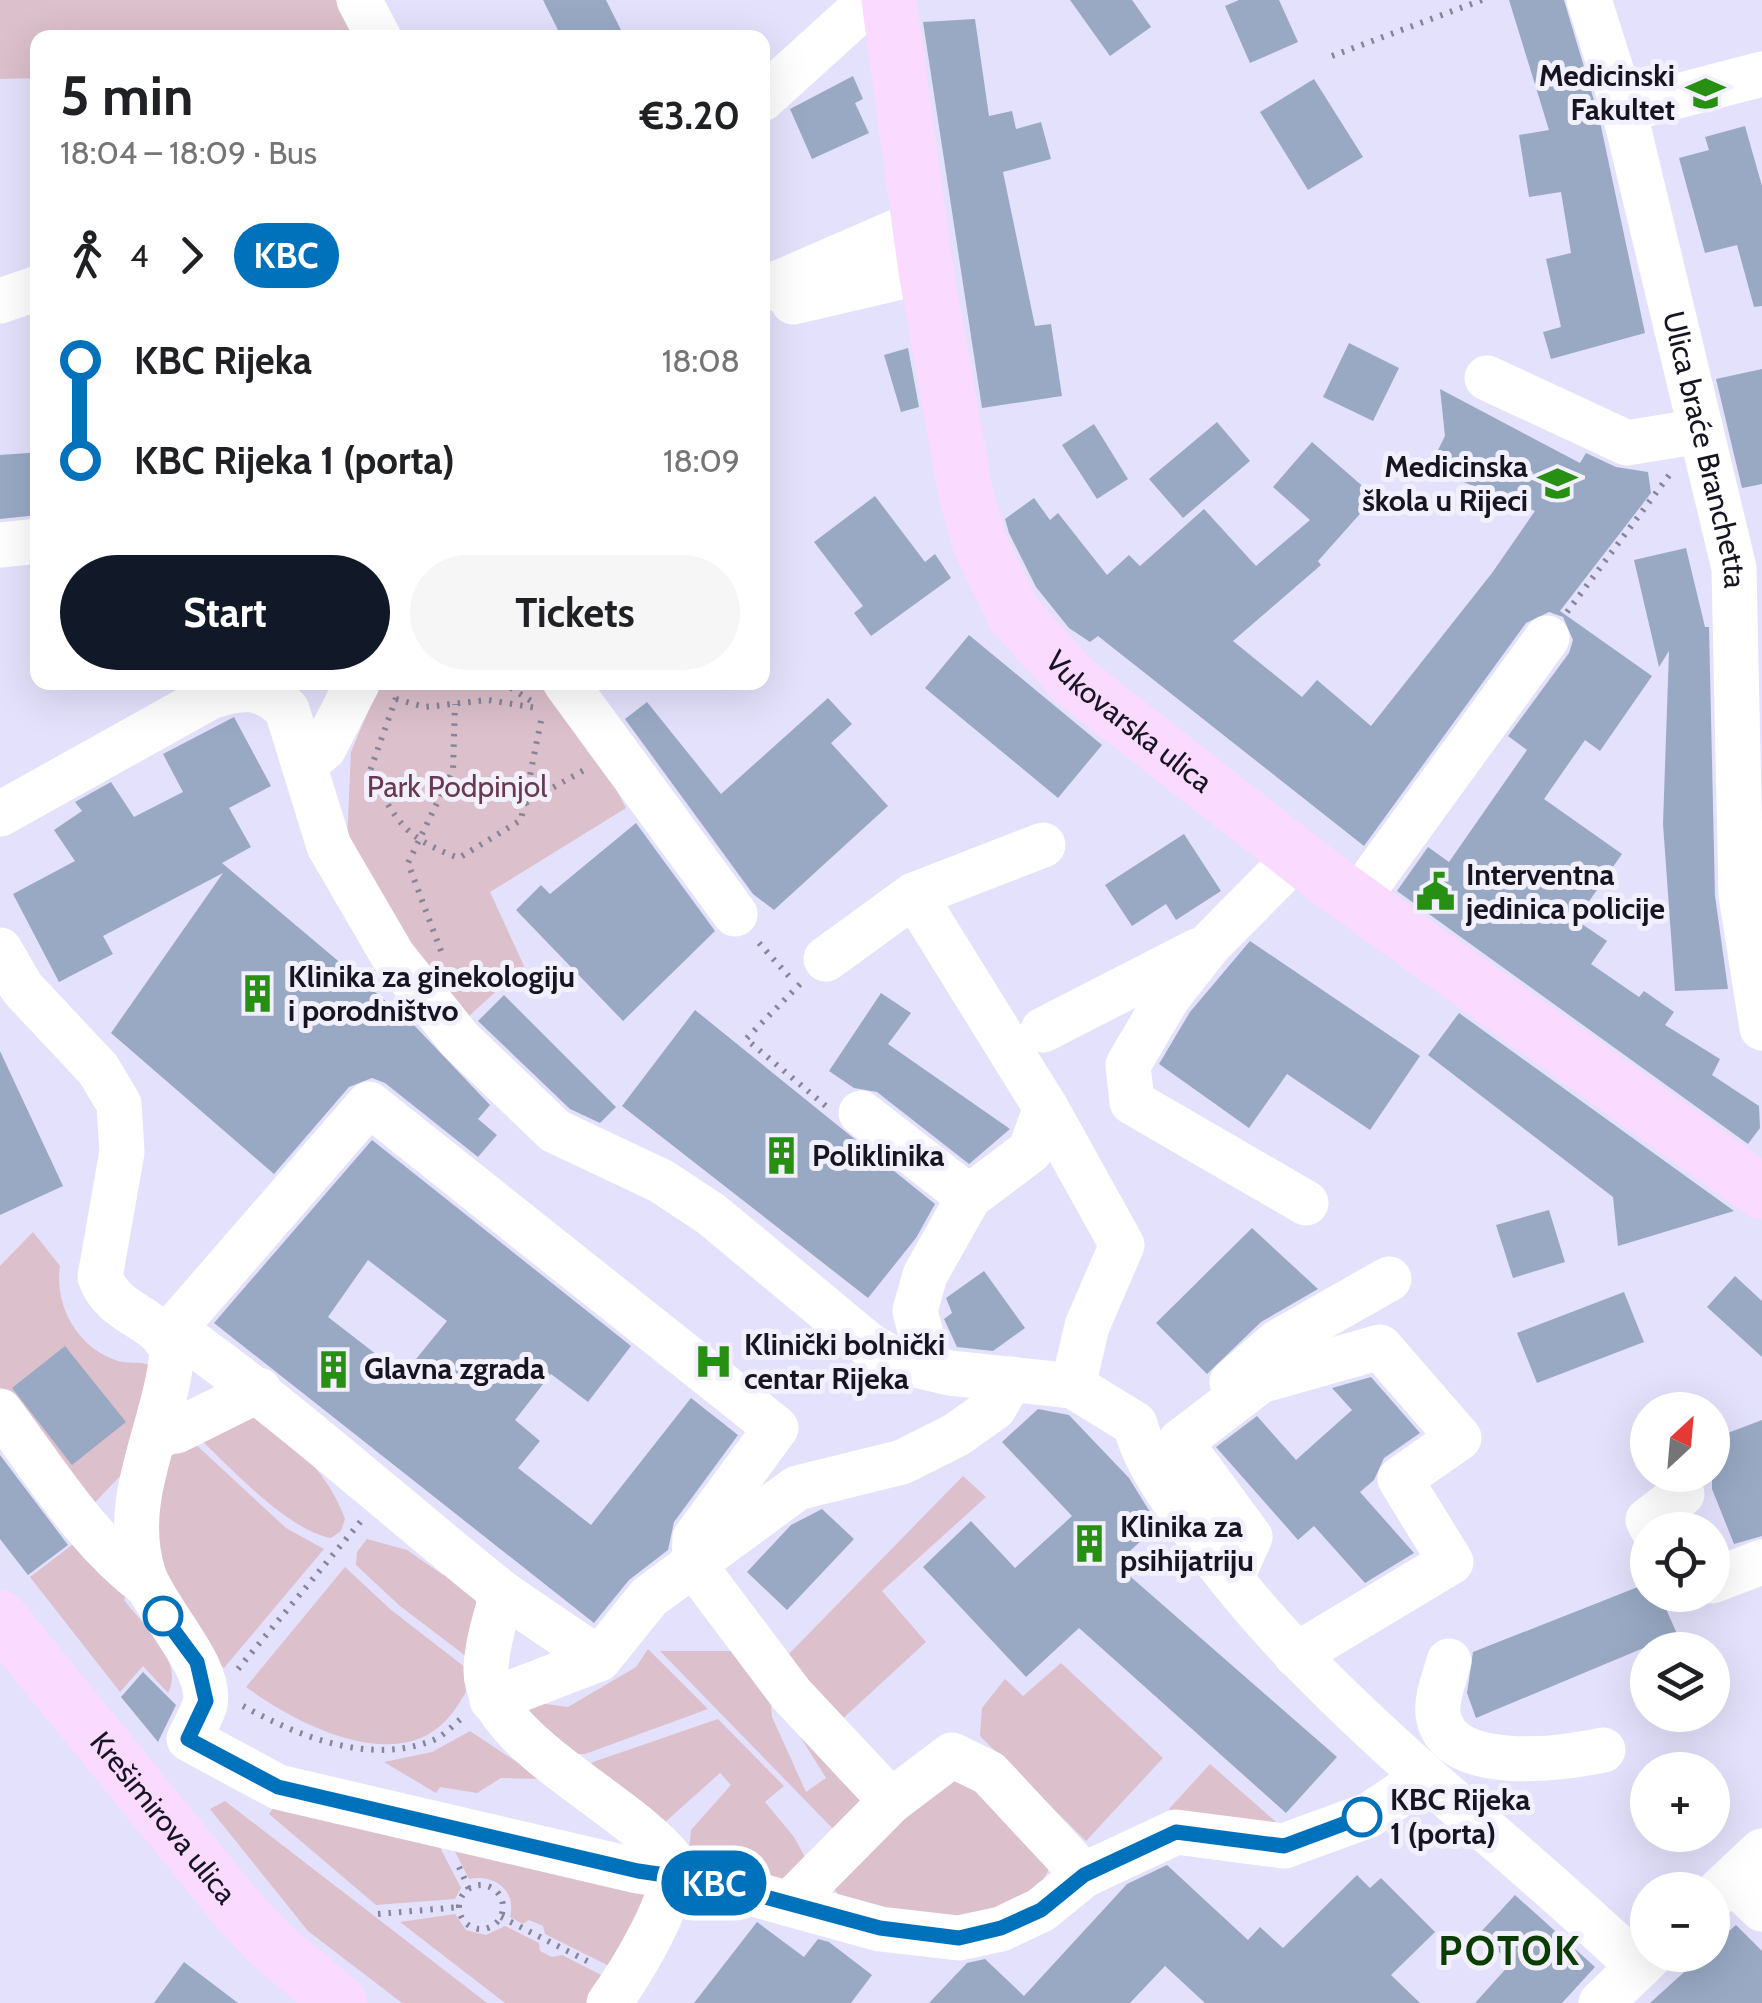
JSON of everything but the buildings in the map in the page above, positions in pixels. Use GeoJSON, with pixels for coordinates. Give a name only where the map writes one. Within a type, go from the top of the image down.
{"type":"FeatureCollection","features":[{"type":"Feature","properties":{"kind":"main road","name":"Vukovarska ulica"},"geometry":{"type":"LineString","coordinates":[[889,0],[923,247],[966,495],[985,557],[1014,614],[1074,682],[1356,901],[1762,1192]]}},
{"type":"Feature","properties":{"kind":"main road","name":"Krešimirova ulica"},"geometry":{"type":"LineString","coordinates":[[0,1618],[138,1792],[269,1944],[340,2003]]}},
{"type":"Feature","properties":{"kind":"street"},"geometry":{"type":"LineString","coordinates":[[359,0],[375,30]]}},
{"type":"Feature","properties":{"kind":"street"},"geometry":{"type":"LineString","coordinates":[[770,92],[871,0]]}},
{"type":"Feature","properties":{"kind":"street","name":"Ulica braće Branchetta"},"geometry":{"type":"LineString","coordinates":[[1589,0],[1624,110],[1700,431],[1742,509],[1748,574],[1741,895],[1762,1028]]}},
{"type":"Feature","properties":{"kind":"street"},"geometry":{"type":"LineString","coordinates":[[1624,110],[1754,84]]}},
{"type":"Feature","properties":{"kind":"street"},"geometry":{"type":"LineString","coordinates":[[770,288],[923,247]]}},
{"type":"Feature","properties":{"kind":"street"},"geometry":{"type":"LineString","coordinates":[[770,307],[923,247]]}},
{"type":"Feature","properties":{"kind":"street"},"geometry":{"type":"LineString","coordinates":[[0,301],[30,291]]}},
{"type":"Feature","properties":{"kind":"street"},"geometry":{"type":"LineString","coordinates":[[1487,378],[1628,443],[1700,431]]}},
{"type":"Feature","properties":{"kind":"street"},"geometry":{"type":"LineString","coordinates":[[0,545],[30,541]]}},
{"type":"Feature","properties":{"kind":"street"},"geometry":{"type":"LineString","coordinates":[[1356,901],[1547,638]]}},
{"type":"Feature","properties":{"kind":"street"},"geometry":{"type":"LineString","coordinates":[[0,814],[210,697],[231,690]]}},
{"type":"Feature","properties":{"kind":"street"},"geometry":{"type":"LineString","coordinates":[[259,690],[288,710],[329,846],[392,956],[520,1102],[555,1131],[661,1181],[711,1214],[870,1346],[895,1360],[1073,1386],[1136,1424],[1144,1456],[1231,1579],[1296,1656],[1425,1778],[1630,1949]]}},
{"type":"Feature","properties":{"kind":"street"},"geometry":{"type":"LineString","coordinates":[[306,763],[377,690]]}},
{"type":"Feature","properties":{"kind":"street"},"geometry":{"type":"LineString","coordinates":[[554,696],[613,748],[734,914]]}},
{"type":"Feature","properties":{"kind":"street"},"geometry":{"type":"LineString","coordinates":[[812,973],[914,895],[1043,845]]}},
{"type":"Feature","properties":{"kind":"street"},"geometry":{"type":"LineString","coordinates":[[1298,856],[1208,945],[1142,1033],[1128,1065],[1132,1102],[1306,1203]]}},
{"type":"Feature","properties":{"kind":"street"},"geometry":{"type":"LineString","coordinates":[[914,895],[1046,1108],[1122,1245],[1087,1326],[1073,1386]]}},
{"type":"Feature","properties":{"kind":"street"},"geometry":{"type":"LineString","coordinates":[[1044,1030],[1208,945]]}},
{"type":"Feature","properties":{"kind":"street"},"geometry":{"type":"LineString","coordinates":[[0,950],[22,988],[98,1069],[119,1104],[121,1161],[100,1278],[118,1306],[259,1390],[380,1497],[502,1593],[599,1658]]}},
{"type":"Feature","properties":{"kind":"street"},"geometry":{"type":"LineString","coordinates":[[138,1792],[188,1739],[206,1701],[197,1662],[163,1616],[149,1587],[134,1534],[134,1507],[170,1370],[171,1335],[368,1104],[776,1428],[695,1538],[694,1565],[791,1694],[891,1801]]}},
{"type":"Feature","properties":{"kind":"street"},"geometry":{"type":"LineString","coordinates":[[930,1368],[915,1311],[925,1274],[969,1197],[1030,1151],[1046,1108]]}},
{"type":"Feature","properties":{"kind":"street"},"geometry":{"type":"LineString","coordinates":[[861,1113],[969,1197]]}},
{"type":"Feature","properties":{"kind":"street"},"geometry":{"type":"LineString","coordinates":[[1136,1424],[1204,1406],[1278,1342],[1388,1279]]}},
{"type":"Feature","properties":{"kind":"street"},"geometry":{"type":"LineString","coordinates":[[1231,1579],[1250,1538],[1180,1442],[1260,1381],[1380,1348],[1459,1438],[1400,1479],[1451,1562],[1296,1656]]}},
{"type":"Feature","properties":{"kind":"street"},"geometry":{"type":"LineString","coordinates":[[492,1700],[599,1658],[649,1596],[797,1488],[902,1462],[956,1435],[994,1408],[1012,1379]]}},
{"type":"Feature","properties":{"kind":"street"},"geometry":{"type":"LineString","coordinates":[[155,1434],[176,1431],[259,1390]]}},
{"type":"Feature","properties":{"kind":"street"},"geometry":{"type":"LineString","coordinates":[[0,1411],[93,1536],[120,1566],[149,1587]]}},
{"type":"Feature","properties":{"kind":"street"},"geometry":{"type":"LineString","coordinates":[[1658,1512],[1682,1494]]}},
{"type":"Feature","properties":{"kind":"street"},"geometry":{"type":"LineString","coordinates":[[1730,1574],[1762,1562]]}},
{"type":"Feature","properties":{"kind":"street"},"geometry":{"type":"LineString","coordinates":[[502,1593],[485,1671],[492,1700],[510,1725],[664,1850],[674,1874],[649,1940],[617,1992]]}},
{"type":"Feature","properties":{"kind":"street"},"geometry":{"type":"LineString","coordinates":[[1449,1660],[1438,1717],[1446,1733],[1464,1748],[1492,1756],[1554,1760],[1603,1750]]}},
{"type":"Feature","properties":{"kind":"street"},"geometry":{"type":"LineString","coordinates":[[188,1739],[278,1787],[638,1871],[674,1874],[880,1928],[959,1938],[1001,1928],[1041,1910],[1084,1875],[1176,1832],[1284,1846],[1368,1814],[1425,1778]]}},
{"type":"Feature","properties":{"kind":"street"},"geometry":{"type":"LineString","coordinates":[[789,1904],[891,1801],[952,1754],[989,1773],[1084,1875]]}},
{"type":"Feature","properties":{"kind":"street"},"geometry":{"type":"LineString","coordinates":[[1601,2003],[1633,1972]]}},
{"type":"Feature","properties":{"kind":"path"},"geometry":{"type":"LineString","coordinates":[[1332,56],[1482,0]]}},
{"type":"Feature","properties":{"kind":"path"},"geometry":{"type":"LineString","coordinates":[[1547,638],[1672,471]]}},
{"type":"Feature","properties":{"kind":"path"},"geometry":{"type":"LineString","coordinates":[[377,690],[425,707],[554,696],[521,820],[459,858],[417,843],[388,806],[370,771],[377,690]]}},
{"type":"Feature","properties":{"kind":"path"},"geometry":{"type":"LineString","coordinates":[[443,1018],[446,964],[408,863],[453,770],[455,704]]}},
{"type":"Feature","properties":{"kind":"path"},"geometry":{"type":"LineString","coordinates":[[525,804],[562,786],[613,748]]}},
{"type":"Feature","properties":{"kind":"path"},"geometry":{"type":"LineString","coordinates":[[734,914],[812,973],[746,1039],[837,1116],[861,1113]]}},
{"type":"Feature","properties":{"kind":"path"},"geometry":{"type":"LineString","coordinates":[[249,1656],[335,1552]]}},
{"type":"Feature","properties":{"kind":"path"},"geometry":{"type":"LineString","coordinates":[[233,1698],[315,1740],[365,1749],[406,1748],[436,1740],[472,1710],[492,1700]]}},
{"type":"Feature","properties":{"kind":"path"},"geometry":{"type":"LineString","coordinates":[[490,1887],[500,1896],[501,1917],[490,1927],[476,1928],[464,1920],[460,1907],[469,1888],[490,1887]]}},
{"type":"Feature","properties":{"kind":"path"},"geometry":{"type":"LineString","coordinates":[[378,1914],[460,1907]]}},
{"type":"Feature","properties":{"kind":"path"},"geometry":{"type":"LineString","coordinates":[[501,1917],[617,1992]]}},
{"type":"Feature","properties":{"kind":"green space"},"geometry":{"type":"Polygon","coordinates":[[[0,0],[336,0],[356,30],[30,30],[30,78],[0,79],[0,0]]]}},
{"type":"Feature","properties":{"kind":"green space","name":"Park Podpinjol"},"geometry":{"type":"Polygon","coordinates":[[[377,690],[557,690],[575,711],[626,808],[490,892],[524,966],[458,1026],[347,841],[351,752],[377,690]]]}},
{"type":"Feature","properties":{"kind":"green space"},"geometry":{"type":"Polygon","coordinates":[[[33,1232],[60,1266],[65,1310],[80,1336],[91,1347],[118,1361],[149,1365],[122,1474],[84,1514],[0,1395],[0,1266],[33,1232]]]}},
{"type":"Feature","properties":{"kind":"green space"},"geometry":{"type":"Polygon","coordinates":[[[247,1414],[293,1444],[318,1471],[345,1519],[341,1531],[331,1538],[296,1523],[260,1496],[197,1436],[247,1414]]]}},
{"type":"Feature","properties":{"kind":"green space"},"geometry":{"type":"Polygon","coordinates":[[[192,1441],[286,1528],[324,1549],[224,1668],[177,1622],[147,1505],[166,1460],[192,1441]]]}},
{"type":"Feature","properties":{"kind":"green space"},"geometry":{"type":"Polygon","coordinates":[[[963,1476],[986,1497],[882,1591],[926,1642],[838,1723],[781,1662],[963,1476]]]}},
{"type":"Feature","properties":{"kind":"green space"},"geometry":{"type":"Polygon","coordinates":[[[85,1535],[127,1592],[124,1600],[167,1656],[172,1681],[168,1693],[143,1666],[120,1692],[30,1577],[85,1535]]]}},
{"type":"Feature","properties":{"kind":"green space"},"geometry":{"type":"Polygon","coordinates":[[[367,1539],[407,1550],[443,1575],[449,1571],[477,1593],[475,1663],[400,1606],[356,1565],[357,1552],[367,1539]]]}},
{"type":"Feature","properties":{"kind":"green space"},"geometry":{"type":"Polygon","coordinates":[[[345,1567],[390,1609],[475,1675],[446,1721],[418,1739],[394,1744],[367,1743],[340,1736],[288,1714],[246,1687],[345,1567]]]}},
{"type":"Feature","properties":{"kind":"green space"},"geometry":{"type":"Polygon","coordinates":[[[648,1649],[708,1709],[585,1754],[571,1754],[516,1707],[524,1701],[568,1707],[636,1667],[648,1649]]]}},
{"type":"Feature","properties":{"kind":"green space"},"geometry":{"type":"Polygon","coordinates":[[[660,1651],[745,1651],[770,1691],[772,1717],[806,1792],[826,1778],[793,1725],[870,1798],[836,1832],[660,1651]]]}},
{"type":"Feature","properties":{"kind":"green space"},"geometry":{"type":"Polygon","coordinates":[[[1061,1663],[1163,1758],[1086,1841],[980,1736],[982,1708],[1005,1679],[1023,1696],[1061,1663]]]}},
{"type":"Feature","properties":{"kind":"green space"},"geometry":{"type":"Polygon","coordinates":[[[718,1719],[784,1786],[765,1802],[794,1837],[811,1868],[776,1893],[710,1878],[689,1851],[691,1830],[731,1785],[720,1773],[663,1824],[584,1770],[593,1762],[718,1719]]]}},
{"type":"Feature","properties":{"kind":"green space"},"geometry":{"type":"Polygon","coordinates":[[[470,1731],[542,1779],[501,1778],[477,1793],[440,1787],[436,1793],[384,1762],[432,1752],[470,1731]]]}},
{"type":"Feature","properties":{"kind":"green space"},"geometry":{"type":"Polygon","coordinates":[[[1210,1764],[1276,1822],[1190,1829],[1169,1809],[1210,1764]]]}},
{"type":"Feature","properties":{"kind":"green space"},"geometry":{"type":"Polygon","coordinates":[[[960,1768],[1051,1864],[1039,1885],[1020,1901],[967,1918],[909,1921],[850,1906],[825,1880],[960,1768]]]}},
{"type":"Feature","properties":{"kind":"green space"},"geometry":{"type":"Polygon","coordinates":[[[225,1801],[487,2003],[402,2003],[308,1931],[210,1809],[225,1801]]]}},
{"type":"Feature","properties":{"kind":"green space"},"geometry":{"type":"Polygon","coordinates":[[[276,1804],[432,1832],[461,1888],[455,1899],[376,1905],[269,1814],[276,1804]]]}},
{"type":"Feature","properties":{"kind":"green space"},"geometry":{"type":"Polygon","coordinates":[[[447,1836],[645,1886],[645,1904],[609,1966],[545,1934],[543,1926],[529,1920],[523,1924],[510,1917],[507,1892],[487,1879],[469,1879],[447,1836]]]}},
{"type":"Feature","properties":{"kind":"green space"},"geometry":{"type":"Polygon","coordinates":[[[455,1914],[466,1930],[486,1935],[505,1926],[539,1943],[540,1951],[552,1957],[562,1955],[611,1980],[597,2003],[505,2003],[400,1922],[455,1914]]]}},
{"type":"Feature","properties":{"kind":"bus line","name":"KBC"},"geometry":{"type":"LineString","coordinates":[[163,1616],[197,1662],[206,1701],[188,1739],[278,1787],[638,1871],[706,1881],[915,1935],[959,1938],[1001,1928],[1041,1910],[1084,1875],[1176,1832],[1284,1846],[1362,1817]]}},
{"type":"Feature","properties":{"kind":"place","name":"Medicinski Fakultet"},"geometry":{"type":"Point","coordinates":[1705,93]}},
{"type":"Feature","properties":{"kind":"place","name":"Medicinska škola u Rijeci"},"geometry":{"type":"Point","coordinates":[1558,484]}},
{"type":"Feature","properties":{"kind":"place","name":"Interventna jedinica policije"},"geometry":{"type":"Point","coordinates":[1436,892]}},
{"type":"Feature","properties":{"kind":"place","name":"Klinika za ginekologiju i porodništvo"},"geometry":{"type":"Point","coordinates":[258,994]}},
{"type":"Feature","properties":{"kind":"place","name":"Poliklinika"},"geometry":{"type":"Point","coordinates":[782,1156]}},
{"type":"Feature","properties":{"kind":"place","name":"Klinički bolnički centar Rijeka"},"geometry":{"type":"Point","coordinates":[714,1362]}},
{"type":"Feature","properties":{"kind":"place","name":"Glavna zgrada"},"geometry":{"type":"Point","coordinates":[334,1369]}},
{"type":"Feature","properties":{"kind":"place","name":"Klinika za psihijatriju"},"geometry":{"type":"Point","coordinates":[1090,1544]}},
{"type":"Feature","properties":{"kind":"place","name":"KBC Rijeka 1 (porta)"},"geometry":{"type":"Point","coordinates":[1362,1817]}},
{"type":"Feature","properties":{"kind":"district","name":"POTOK"},"geometry":{"type":"Point","coordinates":[1510,1951]}}]}
